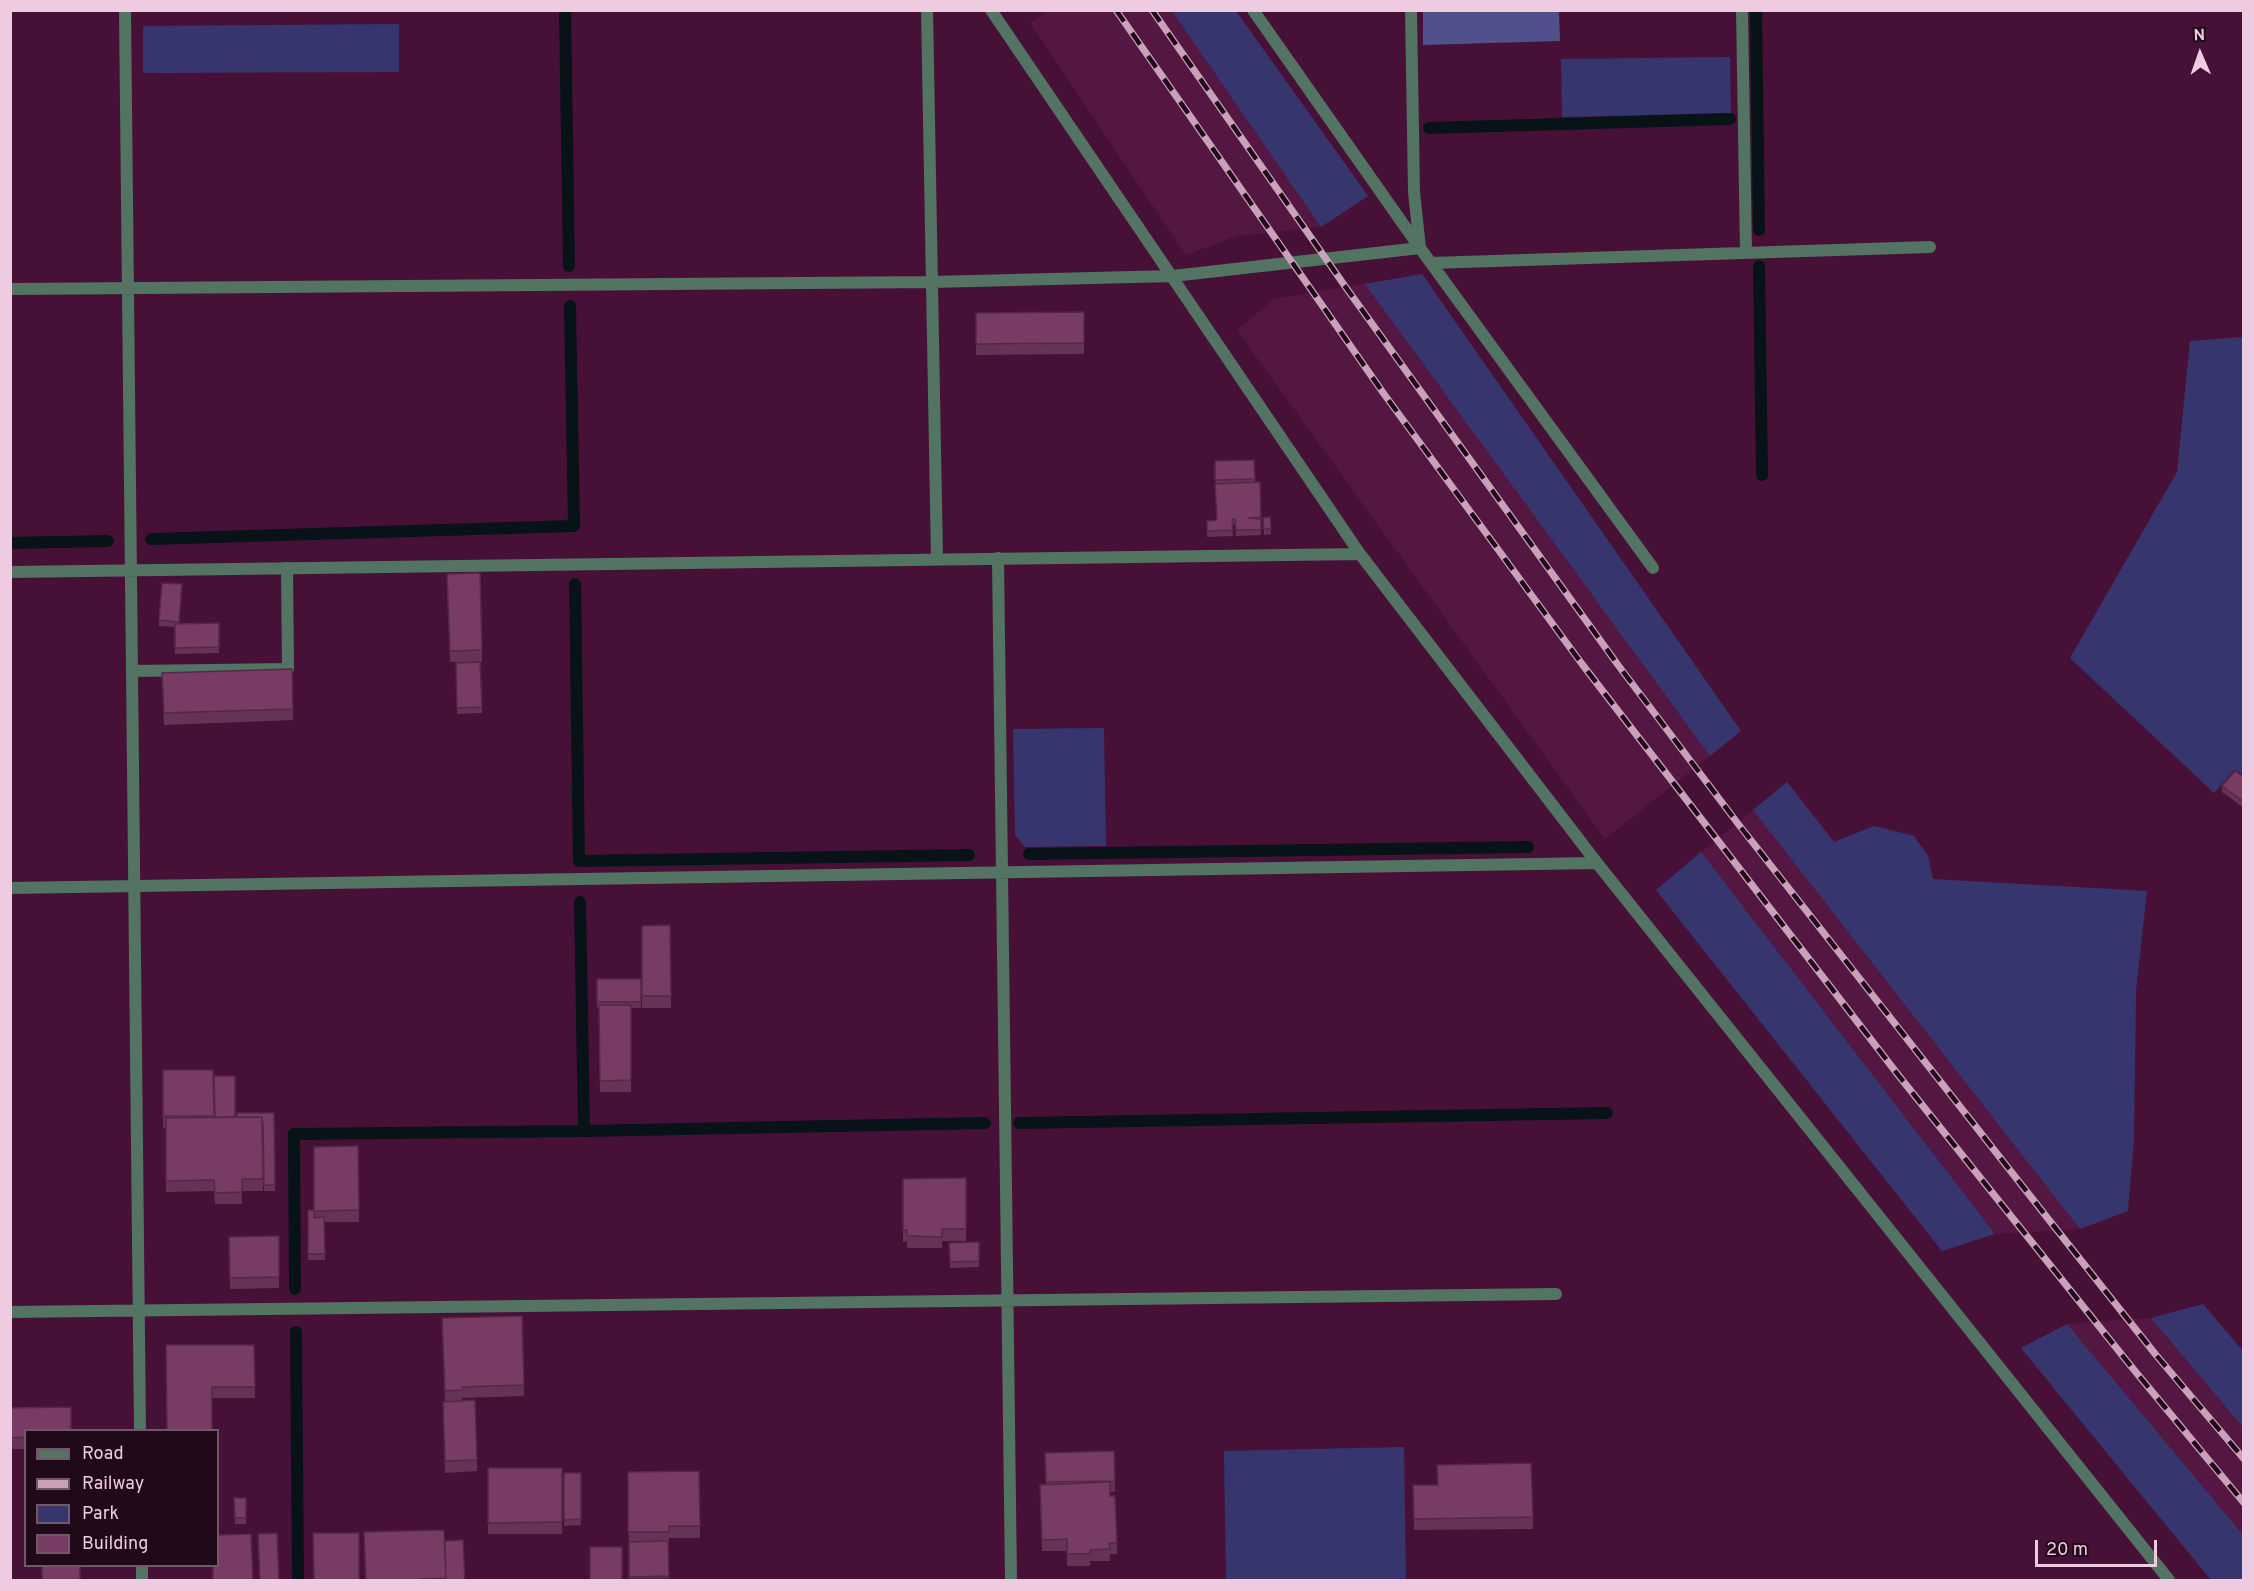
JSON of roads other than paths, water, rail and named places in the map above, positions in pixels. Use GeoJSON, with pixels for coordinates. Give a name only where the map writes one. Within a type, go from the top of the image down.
{"type":"FeatureCollection","features":[{"type":"Feature","properties":{"kind":"street"},"geometry":{"type":"LineString","coordinates":[[125,10],[140,1429]]}},
{"type":"Feature","properties":{"kind":"street"},"geometry":{"type":"LineString","coordinates":[[927,10],[937,559]]}},
{"type":"Feature","properties":{"kind":"street"},"geometry":{"type":"LineString","coordinates":[[991,10],[1360,554],[1597,863],[2169,1581]]}},
{"type":"Feature","properties":{"kind":"street"},"geometry":{"type":"LineString","coordinates":[[1253,10],[1420,248],[1653,568]]}},
{"type":"Feature","properties":{"kind":"street"},"geometry":{"type":"LineString","coordinates":[[1411,10],[1414,192],[1420,248]]}},
{"type":"Feature","properties":{"kind":"street"},"geometry":{"type":"LineString","coordinates":[[1742,10],[1746,253]]}},
{"type":"Feature","properties":{"kind":"street"},"geometry":{"type":"LineString","coordinates":[[1431,263],[1930,247]]}},
{"type":"Feature","properties":{"kind":"street"},"geometry":{"type":"LineString","coordinates":[[10,289],[932,282],[1173,276],[1420,248]]}},
{"type":"Feature","properties":{"kind":"street"},"geometry":{"type":"LineString","coordinates":[[10,572],[1360,554]]}},
{"type":"Feature","properties":{"kind":"street"},"geometry":{"type":"LineString","coordinates":[[998,558],[1011,1581]]}},
{"type":"Feature","properties":{"kind":"street"},"geometry":{"type":"LineString","coordinates":[[132,671],[288,669],[287,568]]}},
{"type":"Feature","properties":{"kind":"street"},"geometry":{"type":"LineString","coordinates":[[10,888],[1597,863]]}},
{"type":"Feature","properties":{"kind":"street"},"geometry":{"type":"LineString","coordinates":[[10,1312],[1556,1294]]}},
{"type":"Feature","properties":{"kind":"waterway"},"geometry":{"type":"LineString","coordinates":[[565,10],[569,266]]}},
{"type":"Feature","properties":{"kind":"waterway"},"geometry":{"type":"LineString","coordinates":[[1756,10],[1759,230]]}},
{"type":"Feature","properties":{"kind":"waterway"},"geometry":{"type":"LineString","coordinates":[[1429,128],[1730,119]]}},
{"type":"Feature","properties":{"kind":"waterway"},"geometry":{"type":"LineString","coordinates":[[1759,266],[1762,475]]}},
{"type":"Feature","properties":{"kind":"waterway"},"geometry":{"type":"LineString","coordinates":[[151,539],[574,526],[570,306]]}},
{"type":"Feature","properties":{"kind":"waterway"},"geometry":{"type":"LineString","coordinates":[[10,543],[108,541]]}},
{"type":"Feature","properties":{"kind":"waterway"},"geometry":{"type":"LineString","coordinates":[[575,584],[579,861],[969,855]]}},
{"type":"Feature","properties":{"kind":"waterway"},"geometry":{"type":"LineString","coordinates":[[1029,854],[1528,847]]}},
{"type":"Feature","properties":{"kind":"waterway"},"geometry":{"type":"LineString","coordinates":[[295,1289],[294,1134],[584,1131],[580,902]]}},
{"type":"Feature","properties":{"kind":"waterway"},"geometry":{"type":"LineString","coordinates":[[1019,1123],[1607,1113]]}},
{"type":"Feature","properties":{"kind":"waterway"},"geometry":{"type":"LineString","coordinates":[[584,1131],[985,1123]]}},
{"type":"Feature","properties":{"kind":"waterway"},"geometry":{"type":"LineString","coordinates":[[296,1332],[298,1580]]}},
{"type":"Feature","properties":{"kind":"railway"},"geometry":{"type":"LineString","coordinates":[[1116,10],[1384,394],[1582,664],[1899,1076],[2130,1365],[2244,1503]]}},
{"type":"Feature","properties":{"kind":"railway"},"geometry":{"type":"LineString","coordinates":[[1152,10],[1347,289],[1618,665],[1739,825],[2053,1225],[2156,1355],[2244,1459]]}}]}
